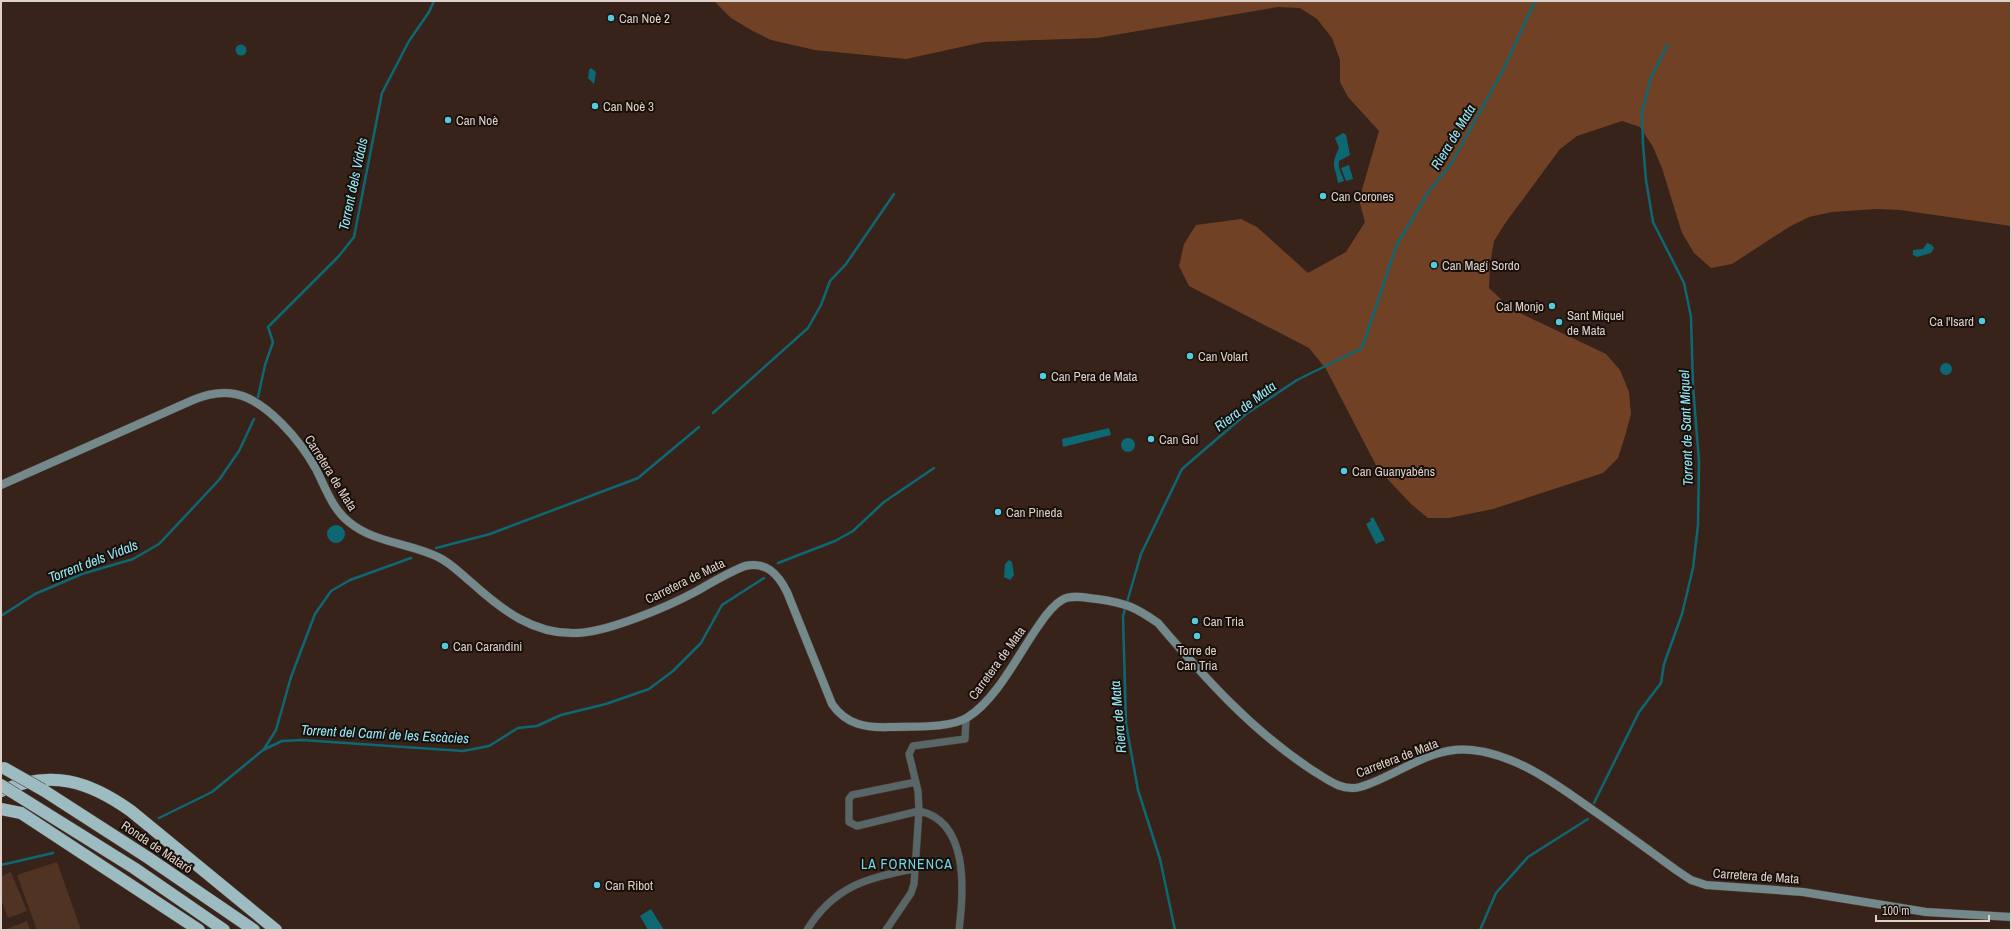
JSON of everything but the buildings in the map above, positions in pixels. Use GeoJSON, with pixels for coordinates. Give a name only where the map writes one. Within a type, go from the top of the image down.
{"type":"FeatureCollection","features":[{"type":"Feature","properties":{"kind":"highway","name":"Ronda de Mataró"},"geometry":{"type":"LineString","coordinates":[[2,767],[43,790],[147,857],[254,930]]}},
{"type":"Feature","properties":{"kind":"highway"},"geometry":{"type":"LineString","coordinates":[[1,791],[16,784],[47,779],[81,783],[112,797],[276,930]]}},
{"type":"Feature","properties":{"kind":"highway"},"geometry":{"type":"LineString","coordinates":[[1,785],[18,794],[128,864],[224,930]]}},
{"type":"Feature","properties":{"kind":"highway"},"geometry":{"type":"LineString","coordinates":[[1,809],[21,813],[199,930]]}},
{"type":"Feature","properties":{"kind":"street","name":"Carretera de Mata"},"geometry":{"type":"LineString","coordinates":[[1,484],[193,400],[215,393],[236,394],[260,406],[282,424],[300,444],[336,506],[348,522],[369,534],[421,549],[440,558],[501,608],[522,621],[547,630],[561,633],[600,630],[676,601],[738,568],[751,564],[763,565],[776,574],[783,584],[827,694],[836,711],[844,718],[856,724],[878,727],[932,725],[952,723],[966,719],[979,710],[1007,674],[1048,613],[1062,600],[1081,597],[1114,601],[1137,608],[1158,622],[1204,677],[1260,732],[1291,756],[1343,788],[1360,787],[1441,752],[1473,750],[1523,766],[1562,789],[1691,880],[1706,885],[1803,892],[1926,912],[2011,917]]}},
{"type":"Feature","properties":{"kind":"street"},"geometry":{"type":"LineString","coordinates":[[886,930],[911,893],[914,884],[919,811],[916,782],[909,754],[910,750],[913,746],[965,738],[966,719]]}},
{"type":"Feature","properties":{"kind":"street"},"geometry":{"type":"LineString","coordinates":[[916,782],[852,795],[849,799],[849,822],[857,826],[919,811],[928,813],[945,825],[957,848],[961,874],[959,930]]}},
{"type":"Feature","properties":{"kind":"street"},"geometry":{"type":"LineString","coordinates":[[807,930],[814,919],[829,902],[852,887],[868,879],[914,870]]}},
{"type":"Feature","properties":{"kind":"shaded area"},"geometry":{"type":"Polygon","coordinates":[[[714,1],[2011,1],[2011,226],[1900,210],[1877,209],[1832,212],[1809,217],[1789,227],[1732,264],[1711,268],[1694,253],[1682,233],[1662,168],[1653,147],[1640,127],[1622,121],[1577,136],[1560,149],[1506,222],[1494,241],[1490,264],[1489,288],[1504,302],[1522,314],[1606,354],[1620,370],[1629,392],[1631,414],[1618,458],[1603,473],[1493,509],[1449,518],[1428,518],[1411,504],[1378,469],[1326,369],[1309,348],[1189,286],[1179,266],[1184,244],[1196,225],[1241,219],[1257,227],[1308,273],[1346,252],[1365,222],[1359,200],[1379,131],[1348,97],[1340,82],[1340,60],[1332,38],[1317,19],[1300,8],[1278,7],[1097,38],[984,42],[906,59],[815,50],[771,40],[731,18],[714,1]]]}},
{"type":"Feature","properties":{"kind":"shaded area"},"geometry":{"type":"Polygon","coordinates":[[[57,862],[81,930],[37,930],[17,875],[57,862]]]}},
{"type":"Feature","properties":{"kind":"shaded area"},"geometry":{"type":"Polygon","coordinates":[[[11,872],[27,911],[8,918],[1,899],[1,876],[11,872]]]}},
{"type":"Feature","properties":{"kind":"shaded area"},"geometry":{"type":"Polygon","coordinates":[[[27,921],[30,930],[4,930],[27,921]]]}},
{"type":"Feature","properties":{"kind":"water"},"geometry":{"type":"Polygon","coordinates":[[[241,44],[245,46],[247,50],[245,54],[241,56],[237,54],[235,50],[237,46],[241,44]]]}},
{"type":"Feature","properties":{"kind":"water"},"geometry":{"type":"Polygon","coordinates":[[[591,68],[596,72],[594,84],[588,78],[589,70],[591,68]]]}},
{"type":"Feature","properties":{"kind":"water"},"geometry":{"type":"Polygon","coordinates":[[[1343,133],[1346,135],[1350,155],[1339,161],[1344,181],[1338,183],[1334,162],[1339,148],[1335,138],[1343,133]]]}},
{"type":"Feature","properties":{"kind":"water"},"geometry":{"type":"Polygon","coordinates":[[[1349,165],[1353,179],[1346,181],[1341,168],[1349,165]]]}},
{"type":"Feature","properties":{"kind":"water"},"geometry":{"type":"Polygon","coordinates":[[[1927,243],[1932,245],[1934,248],[1931,253],[1917,257],[1913,255],[1913,250],[1923,249],[1927,243]]]}},
{"type":"Feature","properties":{"kind":"water"},"geometry":{"type":"Polygon","coordinates":[[[1946,363],[1950,365],[1952,369],[1950,373],[1946,375],[1942,373],[1940,369],[1942,365],[1946,363]]]}},
{"type":"Feature","properties":{"kind":"water"},"geometry":{"type":"Polygon","coordinates":[[[1109,428],[1111,435],[1063,447],[1062,439],[1109,428]]]}},
{"type":"Feature","properties":{"kind":"water"},"geometry":{"type":"Polygon","coordinates":[[[1128,438],[1133,440],[1135,445],[1133,450],[1128,452],[1123,450],[1121,445],[1123,440],[1128,438]]]}},
{"type":"Feature","properties":{"kind":"water"},"geometry":{"type":"Polygon","coordinates":[[[1373,517],[1385,540],[1376,544],[1366,524],[1371,521],[1370,519],[1373,517]]]}},
{"type":"Feature","properties":{"kind":"water"},"geometry":{"type":"Polygon","coordinates":[[[336,525],[342,528],[345,534],[342,540],[336,543],[330,540],[327,534],[330,528],[336,525]]]}},
{"type":"Feature","properties":{"kind":"water"},"geometry":{"type":"Polygon","coordinates":[[[1009,560],[1012,562],[1014,575],[1010,580],[1004,577],[1005,564],[1009,560]]]}},
{"type":"Feature","properties":{"kind":"water"},"geometry":{"type":"Polygon","coordinates":[[[651,909],[664,930],[648,930],[640,916],[651,909]]]}},
{"type":"Feature","properties":{"kind":"waterway","name":"Torrent dels Vidals"},"geometry":{"type":"LineString","coordinates":[[258,397],[265,365],[273,342],[268,327],[339,256],[354,237],[382,93],[409,41],[429,12],[434,1]]}},
{"type":"Feature","properties":{"kind":"waterway","name":"Riera de Mata"},"geometry":{"type":"LineString","coordinates":[[1175,930],[1160,859],[1138,790],[1126,724],[1123,616],[1141,554],[1182,469],[1246,414],[1297,380],[1362,348],[1397,244],[1429,191],[1451,164],[1504,68],[1535,1]]}},
{"type":"Feature","properties":{"kind":"waterway","name":"Torrent de Sant Miquel"},"geometry":{"type":"LineString","coordinates":[[1594,803],[1639,712],[1661,683],[1664,664],[1682,614],[1693,568],[1698,525],[1699,461],[1693,386],[1691,317],[1684,283],[1653,222],[1646,180],[1643,144],[1642,112],[1651,77],[1668,44]]}},
{"type":"Feature","properties":{"kind":"waterway"},"geometry":{"type":"LineString","coordinates":[[713,413],[808,328],[821,305],[830,281],[846,264],[894,194]]}},
{"type":"Feature","properties":{"kind":"waterway","name":"Torrent dels Vidals"},"geometry":{"type":"LineString","coordinates":[[1,616],[35,594],[82,574],[133,559],[159,544],[219,480],[239,451],[254,419]]}},
{"type":"Feature","properties":{"kind":"waterway"},"geometry":{"type":"LineString","coordinates":[[436,548],[490,534],[638,478],[699,427]]}},
{"type":"Feature","properties":{"kind":"waterway","name":"Torrent del Camí de les Escàcies"},"geometry":{"type":"LineString","coordinates":[[778,563],[835,541],[853,531],[884,502],[934,468]]}},
{"type":"Feature","properties":{"kind":"waterway"},"geometry":{"type":"LineString","coordinates":[[264,749],[276,730],[291,677],[315,614],[331,591],[350,580],[411,558]]}},
{"type":"Feature","properties":{"kind":"waterway","name":"Torrent del Camí de les Escàcies"},"geometry":{"type":"LineString","coordinates":[[159,818],[212,792],[263,750],[282,741],[302,740],[463,751],[489,746],[518,728],[537,726],[561,715],[606,704],[649,689],[673,671],[701,643],[722,605],[764,578]]}},
{"type":"Feature","properties":{"kind":"waterway","name":"Torrent de Sant Miquel"},"geometry":{"type":"LineString","coordinates":[[1480,930],[1496,893],[1528,857],[1588,819]]}},
{"type":"Feature","properties":{"kind":"waterway","name":"Torrent del Camí de les Escàcies"},"geometry":{"type":"LineString","coordinates":[[1,865],[53,853]]}},
{"type":"Feature","properties":{"kind":"place","name":"Can Noè 2"},"geometry":{"type":"Point","coordinates":[611,18]}},
{"type":"Feature","properties":{"kind":"place","name":"Can Noè 3"},"geometry":{"type":"Point","coordinates":[595,106]}},
{"type":"Feature","properties":{"kind":"place","name":"Can Noè"},"geometry":{"type":"Point","coordinates":[448,120]}},
{"type":"Feature","properties":{"kind":"place","name":"Can Corones"},"geometry":{"type":"Point","coordinates":[1323,196]}},
{"type":"Feature","properties":{"kind":"place","name":"Can Magí Sordo"},"geometry":{"type":"Point","coordinates":[1434,265]}},
{"type":"Feature","properties":{"kind":"place","name":"Cal Monjo"},"geometry":{"type":"Point","coordinates":[1552,306]}},
{"type":"Feature","properties":{"kind":"place","name":"Ca l'Isard"},"geometry":{"type":"Point","coordinates":[1982,321]}},
{"type":"Feature","properties":{"kind":"place","name":"Sant Miquel de Mata"},"geometry":{"type":"Point","coordinates":[1559,322]}},
{"type":"Feature","properties":{"kind":"place","name":"Can Volart"},"geometry":{"type":"Point","coordinates":[1190,356]}},
{"type":"Feature","properties":{"kind":"place","name":"Can Pera de Mata"},"geometry":{"type":"Point","coordinates":[1043,376]}},
{"type":"Feature","properties":{"kind":"place","name":"Can Gol"},"geometry":{"type":"Point","coordinates":[1151,439]}},
{"type":"Feature","properties":{"kind":"place","name":"Can Guanyabéns"},"geometry":{"type":"Point","coordinates":[1344,471]}},
{"type":"Feature","properties":{"kind":"place","name":"Can Pineda"},"geometry":{"type":"Point","coordinates":[998,512]}},
{"type":"Feature","properties":{"kind":"place","name":"Can Tria"},"geometry":{"type":"Point","coordinates":[1195,621]}},
{"type":"Feature","properties":{"kind":"place","name":"Torre de Can Tria"},"geometry":{"type":"Point","coordinates":[1197,636]}},
{"type":"Feature","properties":{"kind":"place","name":"Can Carandini"},"geometry":{"type":"Point","coordinates":[445,646]}},
{"type":"Feature","properties":{"kind":"place","name":"Can Ribot"},"geometry":{"type":"Point","coordinates":[597,885]}},
{"type":"Feature","properties":{"kind":"district","name":"LA FORNENCA"},"geometry":{"type":"Point","coordinates":[907,864]}}]}
